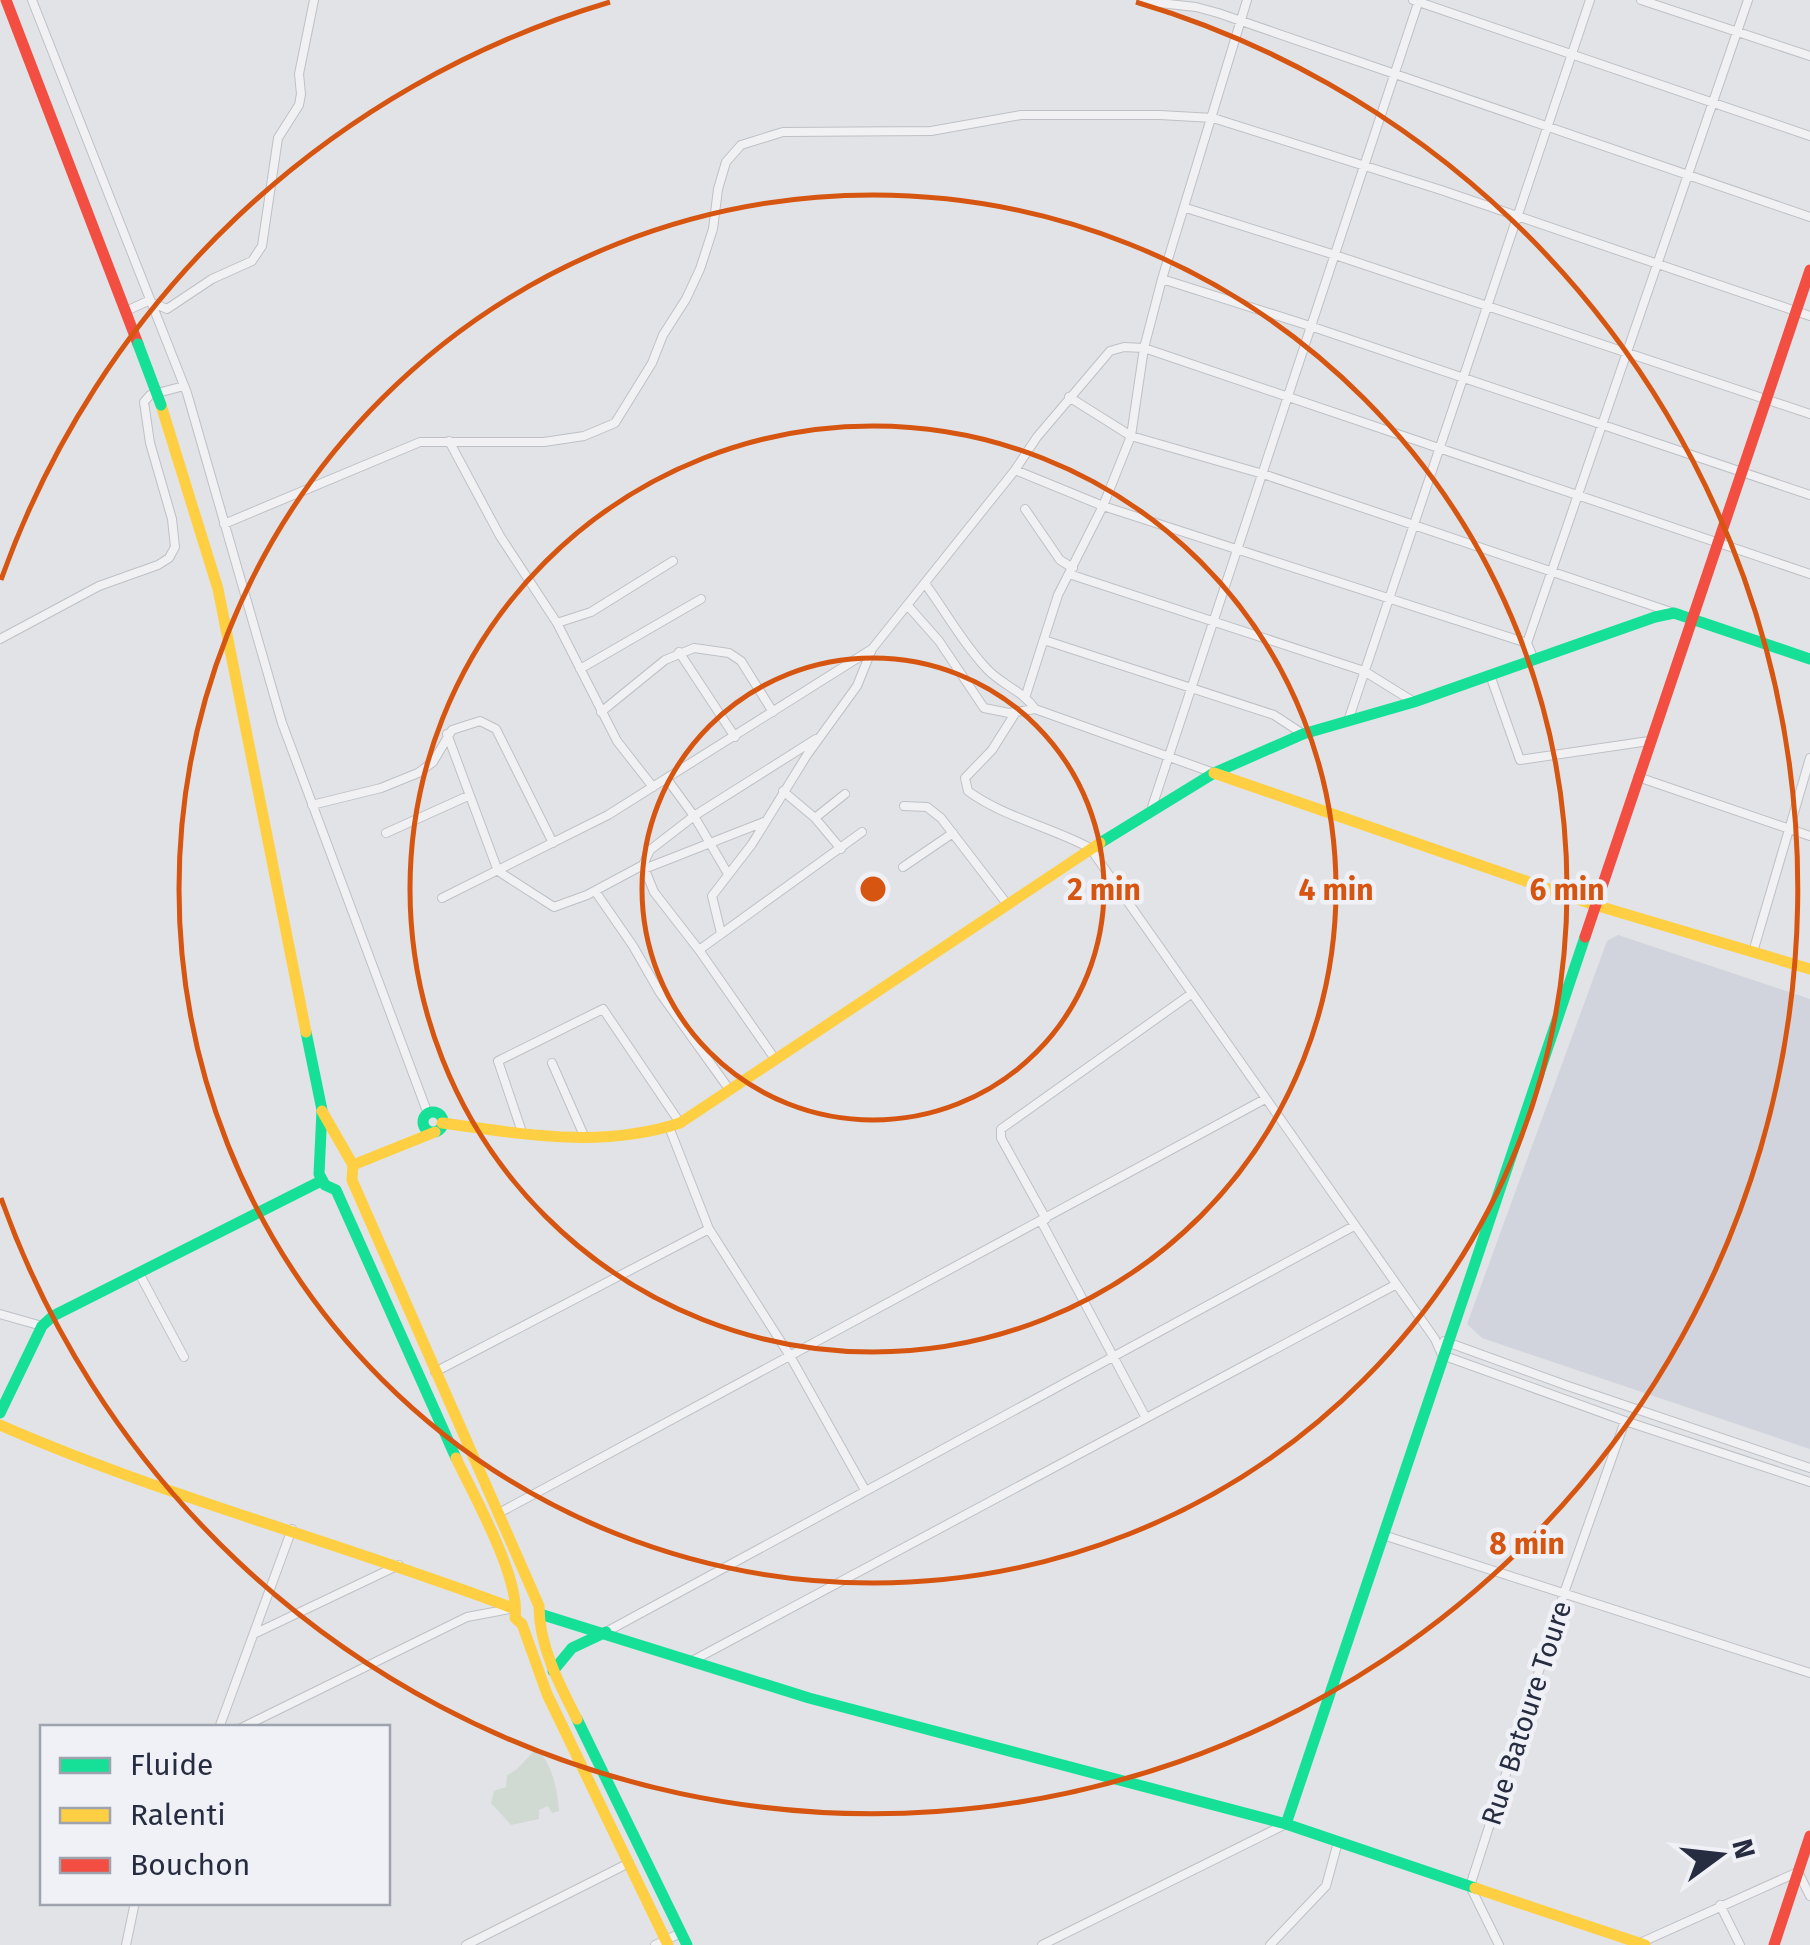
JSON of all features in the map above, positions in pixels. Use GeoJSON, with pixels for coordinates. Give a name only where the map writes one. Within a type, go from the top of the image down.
{"type":"FeatureCollection","features":[{"type":"Feature","properties":{"kind":"street"},"geometry":{"type":"LineString","coordinates":[[6,0],[162,405],[218,589],[322,1110],[322,1181],[336,1190],[486,1520],[516,1606],[516,1618],[522,1624],[543,1684],[663,1943],[684,1939],[553,1671],[539,1612],[499,1512],[352,1180],[349,1161],[322,1110]]}},
{"type":"Feature","properties":{"kind":"street"},"geometry":{"type":"LineString","coordinates":[[32,0],[184,386],[282,724],[426,1118]]}},
{"type":"Feature","properties":{"kind":"street"},"geometry":{"type":"LineString","coordinates":[[126,310],[148,301],[167,308],[176,305],[212,279],[257,256],[262,246],[278,138],[299,105],[300,74],[314,0]]}},
{"type":"Feature","properties":{"kind":"street"},"geometry":{"type":"LineString","coordinates":[[1026,695],[1058,596],[1103,506],[1131,436],[1144,348],[1162,279],[1247,0]]}},
{"type":"Feature","properties":{"kind":"street"},"geometry":{"type":"LineString","coordinates":[[1348,721],[1590,0]]}},
{"type":"Feature","properties":{"kind":"street"},"geometry":{"type":"LineString","coordinates":[[1641,0],[1810,56]]}},
{"type":"Feature","properties":{"kind":"street"},"geometry":{"type":"LineString","coordinates":[[1534,660],[1527,643],[1748,0]]}},
{"type":"Feature","properties":{"kind":"street"},"geometry":{"type":"LineString","coordinates":[[1141,1],[1196,7],[1810,217]]}},
{"type":"Feature","properties":{"kind":"street"},"geometry":{"type":"LineString","coordinates":[[1151,810],[1417,1],[1810,136]]}},
{"type":"Feature","properties":{"kind":"street"},"geometry":{"type":"LineString","coordinates":[[224,524],[420,442],[544,442],[584,436],[615,423],[652,363],[707,251],[722,173],[741,144],[802,130],[930,131],[1022,115],[1213,118],[1441,190],[1810,316]]}},
{"type":"Feature","properties":{"kind":"street"},"geometry":{"type":"LineString","coordinates":[[1186,208],[1810,414]]}},
{"type":"Feature","properties":{"kind":"street"},"geometry":{"type":"LineString","coordinates":[[1042,1945],[1286,1824],[1442,1355],[1441,1340],[1596,905],[1810,270]]}},
{"type":"Feature","properties":{"kind":"street"},"geometry":{"type":"LineString","coordinates":[[1162,279],[1810,495]]}},
{"type":"Feature","properties":{"kind":"street"},"geometry":{"type":"LineString","coordinates":[[442,898],[608,815],[872,649],[1110,350],[1144,348],[1810,574]]}},
{"type":"Feature","properties":{"kind":"street"},"geometry":{"type":"LineString","coordinates":[[0,639],[99,586],[169,558],[175,547],[172,519],[150,444],[144,402],[150,395],[184,386]]}},
{"type":"Feature","properties":{"kind":"street"},"geometry":{"type":"LineString","coordinates":[[1070,397],[1131,436],[1263,474],[1810,659]]}},
{"type":"Feature","properties":{"kind":"street"},"geometry":{"type":"LineString","coordinates":[[449,441],[500,536],[557,623],[616,741],[653,787]]}},
{"type":"Feature","properties":{"kind":"street"},"geometry":{"type":"LineString","coordinates":[[1015,470],[1103,506],[1527,643]]}},
{"type":"Feature","properties":{"kind":"street"},"geometry":{"type":"LineString","coordinates":[[1025,509],[1071,571],[1364,671],[1414,702]]}},
{"type":"Feature","properties":{"kind":"street"},"geometry":{"type":"LineString","coordinates":[[557,623],[591,612],[672,561]]}},
{"type":"Feature","properties":{"kind":"street"},"geometry":{"type":"LineString","coordinates":[[926,585],[984,666],[1004,684],[1026,695],[1035,709]]}},
{"type":"Feature","properties":{"kind":"street"},"geometry":{"type":"LineString","coordinates":[[580,670],[701,598]]}},
{"type":"Feature","properties":{"kind":"street"},"geometry":{"type":"LineString","coordinates":[[909,607],[939,640],[984,708],[1016,712],[1035,709],[1596,905],[1810,969]]}},
{"type":"Feature","properties":{"kind":"street"},"geometry":{"type":"LineString","coordinates":[[322,1162],[333,1155],[349,1161],[404,1146],[439,1127],[586,1138],[620,1137],[674,1125],[1090,848],[1214,773],[1303,734],[1414,702],[1674,613]]}},
{"type":"Feature","properties":{"kind":"street"},"geometry":{"type":"LineString","coordinates":[[1043,642],[1274,715],[1303,734]]}},
{"type":"Feature","properties":{"kind":"street"},"geometry":{"type":"LineString","coordinates":[[602,712],[648,672],[679,652],[694,648],[730,653],[741,660],[774,712]]}},
{"type":"Feature","properties":{"kind":"street"},"geometry":{"type":"LineString","coordinates":[[721,933],[712,899],[857,686],[872,649]]}},
{"type":"Feature","properties":{"kind":"street"},"geometry":{"type":"LineString","coordinates":[[679,652],[735,737]]}},
{"type":"Feature","properties":{"kind":"street"},"geometry":{"type":"LineString","coordinates":[[1490,675],[1520,760],[1650,740]]}},
{"type":"Feature","properties":{"kind":"street"},"geometry":{"type":"LineString","coordinates":[[1016,712],[992,750],[965,778],[968,791],[1090,848],[1396,1285],[1441,1340],[1810,1468]]}},
{"type":"Feature","properties":{"kind":"street"},"geometry":{"type":"LineString","coordinates":[[312,805],[380,788],[418,773],[433,762],[447,734],[460,726],[480,722],[496,729],[554,843]]}},
{"type":"Feature","properties":{"kind":"street"},"geometry":{"type":"LineString","coordinates":[[447,734],[498,871],[554,907],[595,892],[643,867],[764,822]]}},
{"type":"Feature","properties":{"kind":"street"},"geometry":{"type":"LineString","coordinates":[[775,1060],[654,892],[643,867],[650,850],[694,816],[819,737]]}},
{"type":"Feature","properties":{"kind":"street"},"geometry":{"type":"LineString","coordinates":[[1754,952],[1810,758]]}},
{"type":"Feature","properties":{"kind":"street"},"geometry":{"type":"LineString","coordinates":[[1638,777],[1810,836]]}},
{"type":"Feature","properties":{"kind":"street"},"geometry":{"type":"LineString","coordinates":[[666,779],[694,816],[728,874]]}},
{"type":"Feature","properties":{"kind":"street"},"geometry":{"type":"LineString","coordinates":[[783,792],[842,849]]}},
{"type":"Feature","properties":{"kind":"street"},"geometry":{"type":"LineString","coordinates":[[814,818],[844,794]]}},
{"type":"Feature","properties":{"kind":"street"},"geometry":{"type":"LineString","coordinates":[[386,833],[468,796]]}},
{"type":"Feature","properties":{"kind":"street"},"geometry":{"type":"LineString","coordinates":[[904,806],[927,807],[953,833],[1007,904]]}},
{"type":"Feature","properties":{"kind":"street"},"geometry":{"type":"LineString","coordinates":[[699,950],[862,832]]}},
{"type":"Feature","properties":{"kind":"street"},"geometry":{"type":"LineString","coordinates":[[904,867],[953,833]]}},
{"type":"Feature","properties":{"kind":"street"},"geometry":{"type":"LineString","coordinates":[[595,892],[634,946],[660,993],[730,1089]]}},
{"type":"Feature","properties":{"kind":"street"},"geometry":{"type":"LineString","coordinates":[[1146,1418],[1000,1130],[1191,994]]}},
{"type":"Feature","properties":{"kind":"street"},"geometry":{"type":"LineString","coordinates":[[522,1132],[498,1061],[602,1009],[674,1125],[709,1229],[790,1356],[865,1490]]}},
{"type":"Feature","properties":{"kind":"street"},"geometry":{"type":"LineString","coordinates":[[552,1063],[586,1138]]}},
{"type":"Feature","properties":{"kind":"street"},"geometry":{"type":"LineString","coordinates":[[499,1512],[1265,1099]]}},
{"type":"Feature","properties":{"kind":"street"},"geometry":{"type":"LineString","coordinates":[[404,1146],[426,1118],[436,1113],[439,1127]]}},
{"type":"Feature","properties":{"kind":"street"},"geometry":{"type":"LineString","coordinates":[[336,1190],[352,1180]]}},
{"type":"Feature","properties":{"kind":"street"},"geometry":{"type":"LineString","coordinates":[[0,1413],[42,1326],[64,1308],[140,1275],[322,1181]]}},
{"type":"Feature","properties":{"kind":"street"},"geometry":{"type":"LineString","coordinates":[[553,1671],[572,1648],[1354,1226]]}},
{"type":"Feature","properties":{"kind":"street"},"geometry":{"type":"LineString","coordinates":[[435,1372],[709,1229]]}},
{"type":"Feature","properties":{"kind":"street"},"geometry":{"type":"LineString","coordinates":[[140,1275],[184,1357]]}},
{"type":"Feature","properties":{"kind":"street"},"geometry":{"type":"LineString","coordinates":[[692,1662],[1396,1285]]}},
{"type":"Feature","properties":{"kind":"street"},"geometry":{"type":"LineString","coordinates":[[0,1314],[42,1326]]}},
{"type":"Feature","properties":{"kind":"street"},"geometry":{"type":"LineString","coordinates":[[1442,1355],[1625,1422],[1810,1482]]}},
{"type":"Feature","properties":{"kind":"street","name":"Rue Batoure Toure"},"geometry":{"type":"LineString","coordinates":[[1470,1886],[1564,1593],[1625,1422]]}},
{"type":"Feature","properties":{"kind":"street"},"geometry":{"type":"LineString","coordinates":[[0,1424],[127,1476],[516,1606]]}},
{"type":"Feature","properties":{"kind":"street"},"geometry":{"type":"LineString","coordinates":[[220,1725],[292,1529]]}},
{"type":"Feature","properties":{"kind":"street"},"geometry":{"type":"LineString","coordinates":[[1383,1535],[1810,1673]]}},
{"type":"Feature","properties":{"kind":"street"},"geometry":{"type":"LineString","coordinates":[[256,1633],[399,1564]]}},
{"type":"Feature","properties":{"kind":"street"},"geometry":{"type":"LineString","coordinates":[[247,1725],[467,1617],[516,1606],[526,1599],[539,1612],[692,1662],[809,1698],[1286,1824],[1643,1944],[1798,1872]]}},
{"type":"Feature","properties":{"kind":"street"},"geometry":{"type":"LineString","coordinates":[[522,1624],[530,1626],[539,1612]]}},
{"type":"Feature","properties":{"kind":"street"},"geometry":{"type":"LineString","coordinates":[[1774,1945],[1810,1836]]}},
{"type":"Feature","properties":{"kind":"street"},"geometry":{"type":"LineString","coordinates":[[1270,1945],[1326,1886],[1338,1842]]}},
{"type":"Feature","properties":{"kind":"street"},"geometry":{"type":"LineString","coordinates":[[466,1945],[629,1863]]}},
{"type":"Feature","properties":{"kind":"street"},"geometry":{"type":"LineString","coordinates":[[1798,1872],[1810,1896]]}},
{"type":"Feature","properties":{"kind":"street"},"geometry":{"type":"LineString","coordinates":[[1470,1886],[1500,1945]]}},
{"type":"Feature","properties":{"kind":"street"},"geometry":{"type":"LineString","coordinates":[[126,1945],[134,1905]]}},
{"type":"Feature","properties":{"kind":"street"},"geometry":{"type":"LineString","coordinates":[[1720,1905],[1740,1945]]}},
{"type":"Feature","properties":{"kind":"shaded area"},"geometry":{"type":"Polygon","coordinates":[[[1618,935],[1810,999],[1810,1449],[1482,1338],[1467,1324],[1607,941],[1618,935]]]}},
{"type":"Feature","properties":{"kind":"shaded area"},"geometry":{"type":"Polygon","coordinates":[[[537,1749],[553,1778],[559,1811],[552,1813],[548,1806],[539,1810],[539,1819],[511,1825],[491,1803],[494,1791],[506,1787],[507,1775],[537,1749]]]}},
{"type":"Feature","properties":{"kind":"traffic: fast"},"geometry":{"type":"LineString","coordinates":[[138,344],[161,405]]}},
{"type":"Feature","properties":{"kind":"traffic: fast"},"geometry":{"type":"LineString","coordinates":[[1100,843],[1214,773],[1303,734],[1414,702],[1655,617],[1674,613],[1810,659]]}},
{"type":"Feature","properties":{"kind":"traffic: fast"},"geometry":{"type":"LineString","coordinates":[[1286,1824],[1585,937]]}},
{"type":"Feature","properties":{"kind":"traffic: fast"},"geometry":{"type":"LineString","coordinates":[[306,1032],[322,1110],[319,1174],[325,1185],[336,1190],[456,1458]]}},
{"type":"Feature","properties":{"kind":"traffic: fast"},"geometry":{"type":"LineString","coordinates":[[433,1112],[443,1122],[433,1132],[423,1122],[433,1112]]}},
{"type":"Feature","properties":{"kind":"traffic: fast"},"geometry":{"type":"LineString","coordinates":[[0,1413],[42,1326],[53,1316],[321,1181]]}},
{"type":"Feature","properties":{"kind":"traffic: fast"},"geometry":{"type":"LineString","coordinates":[[540,1614],[809,1698],[1286,1824],[1475,1888]]}},
{"type":"Feature","properties":{"kind":"traffic: fast"},"geometry":{"type":"LineString","coordinates":[[553,1671],[572,1648],[606,1632]]}},
{"type":"Feature","properties":{"kind":"traffic: fast"},"geometry":{"type":"LineString","coordinates":[[577,1719],[687,1945]]}},
{"type":"Feature","properties":{"kind":"traffic: slow"},"geometry":{"type":"LineString","coordinates":[[161,405],[218,589],[306,1032]]}},
{"type":"Feature","properties":{"kind":"traffic: slow"},"geometry":{"type":"LineString","coordinates":[[1214,773],[1595,905],[1810,969]]}},
{"type":"Feature","properties":{"kind":"traffic: slow"},"geometry":{"type":"LineString","coordinates":[[442,1123],[562,1137],[621,1136],[680,1123],[1100,843]]}},
{"type":"Feature","properties":{"kind":"traffic: slow"},"geometry":{"type":"LineString","coordinates":[[322,1111],[353,1165],[352,1180],[539,1606],[546,1650],[577,1719]]}},
{"type":"Feature","properties":{"kind":"traffic: slow"},"geometry":{"type":"LineString","coordinates":[[353,1165],[435,1132]]}},
{"type":"Feature","properties":{"kind":"traffic: slow"},"geometry":{"type":"LineString","coordinates":[[0,1425],[127,1475],[515,1609]]}},
{"type":"Feature","properties":{"kind":"traffic: slow"},"geometry":{"type":"LineString","coordinates":[[456,1458],[504,1560],[515,1601],[515,1618],[522,1624],[547,1694],[668,1945]]}},
{"type":"Feature","properties":{"kind":"traffic: slow"},"geometry":{"type":"LineString","coordinates":[[1475,1888],[1645,1945]]}},
{"type":"Feature","properties":{"kind":"traffic: jam"},"geometry":{"type":"LineString","coordinates":[[6,0],[138,344]]}},
{"type":"Feature","properties":{"kind":"traffic: jam"},"geometry":{"type":"LineString","coordinates":[[1585,937],[1810,270]]}},
{"type":"Feature","properties":{"kind":"traffic: jam"},"geometry":{"type":"LineString","coordinates":[[1774,1945],[1810,1836]]}}]}
